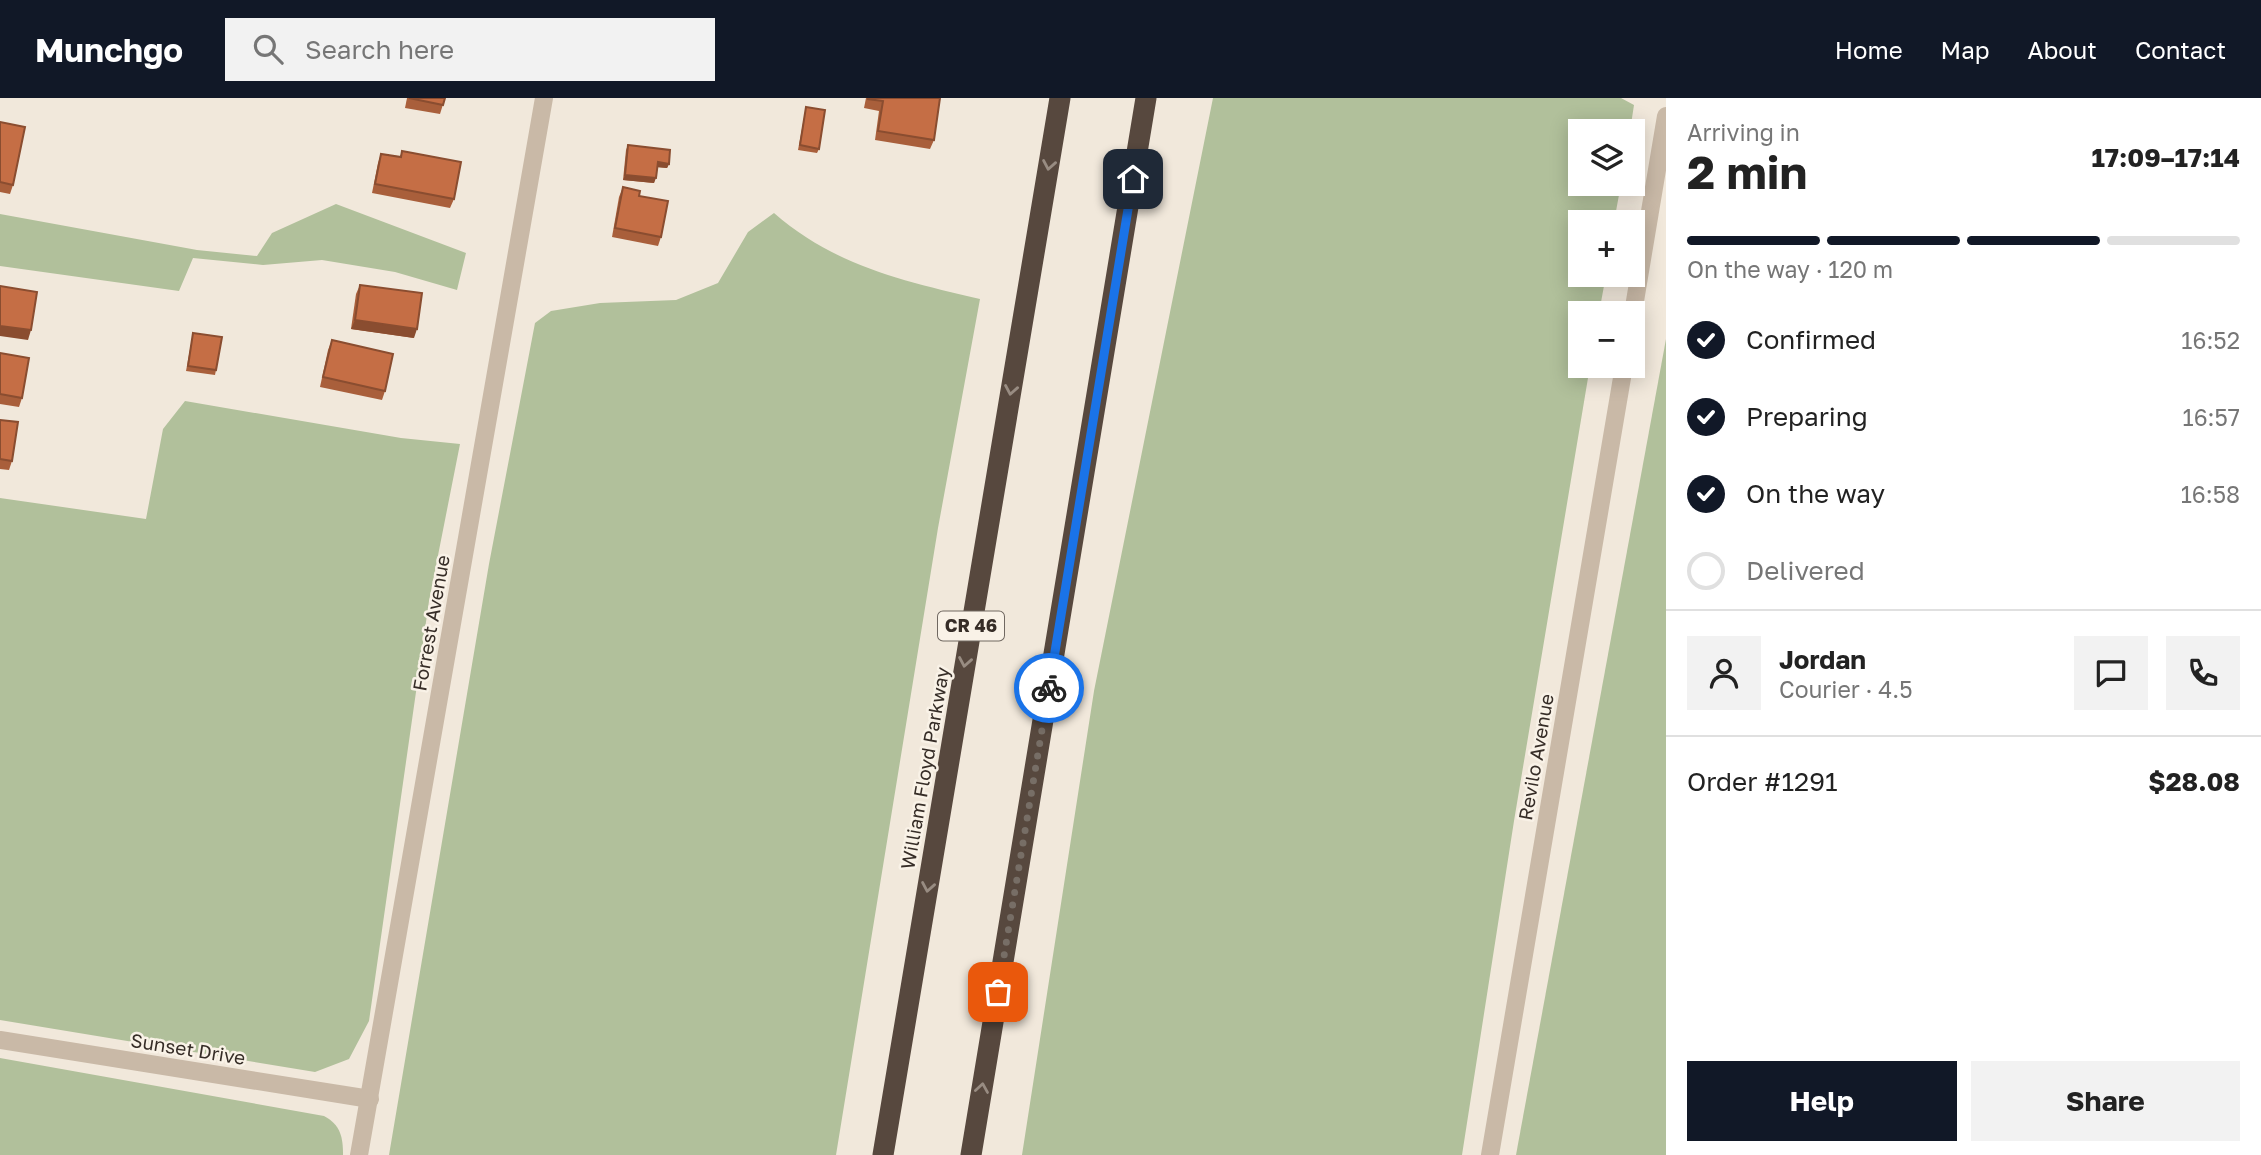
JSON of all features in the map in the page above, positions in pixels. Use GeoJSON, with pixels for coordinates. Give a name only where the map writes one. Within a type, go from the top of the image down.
{"type":"FeatureCollection","features":[{"type":"Feature","properties":{"kind":"highway","name":"William Floyd Parkway"},"geometry":{"type":"LineString","coordinates":[[883,1155],[1060,98]]}},
{"type":"Feature","properties":{"kind":"highway"},"geometry":{"type":"LineString","coordinates":[[971,1155],[1146,98]]}},
{"type":"Feature","properties":{"kind":"street","name":"Forrest Avenue"},"geometry":{"type":"LineString","coordinates":[[359,1155],[544,98]]}},
{"type":"Feature","properties":{"kind":"street"},"geometry":{"type":"LineString","coordinates":[[1635,301],[1666,116]]}},
{"type":"Feature","properties":{"kind":"street","name":"Revilo Avenue"},"geometry":{"type":"LineString","coordinates":[[1490,1155],[1622,378]]}},
{"type":"Feature","properties":{"kind":"street","name":"Sunset Drive"},"geometry":{"type":"LineString","coordinates":[[0,1040],[370,1099]]}},
{"type":"Feature","properties":{"kind":"green space"},"geometry":{"type":"Polygon","coordinates":[[[1213,98],[1621,98],[1634,105],[1632,119],[1568,119],[1568,196],[1619,196],[1616,210],[1568,210],[1568,287],[1604,287],[1601,301],[1568,301],[1568,378],[1588,378],[1514,821],[1462,1155],[1022,1155],[1094,691],[1213,98]]]}},
{"type":"Feature","properties":{"kind":"green space"},"geometry":{"type":"Polygon","coordinates":[[[336,204],[466,253],[457,290],[395,272],[322,260],[263,265],[193,258],[179,291],[0,266],[0,214],[197,250],[257,256],[272,233],[336,204]]]}},
{"type":"Feature","properties":{"kind":"green space"},"geometry":{"type":"Polygon","coordinates":[[[774,213],[797,231],[846,259],[897,278],[980,299],[938,528],[836,1155],[389,1155],[489,564],[535,323],[551,311],[600,303],[676,300],[718,283],[748,232],[774,213]]]}},
{"type":"Feature","properties":{"kind":"green space"},"geometry":{"type":"Polygon","coordinates":[[[1666,339],[1666,1155],[1516,1155],[1666,339]]]}},
{"type":"Feature","properties":{"kind":"green space"},"geometry":{"type":"Polygon","coordinates":[[[185,401],[401,438],[460,444],[429,601],[369,1021],[349,1059],[315,1072],[0,1020],[0,498],[146,519],[163,429],[185,401]]]}},
{"type":"Feature","properties":{"kind":"green space"},"geometry":{"type":"Polygon","coordinates":[[[0,1058],[324,1116],[340,1132],[343,1155],[0,1155],[0,1058]]]}},
{"type":"Feature","properties":{"kind":"building"},"geometry":{"type":"Polygon","coordinates":[[[409,98],[445,98],[443,105],[409,98]]]}},
{"type":"Feature","properties":{"kind":"building"},"geometry":{"type":"Polygon","coordinates":[[[868,98],[940,98],[934,140],[878,131],[883,101],[868,98]]]}},
{"type":"Feature","properties":{"kind":"building"},"geometry":{"type":"Polygon","coordinates":[[[806,107],[825,110],[819,149],[800,145],[806,107]]]}},
{"type":"Feature","properties":{"kind":"building"},"geometry":{"type":"Polygon","coordinates":[[[0,122],[25,127],[13,185],[0,182],[0,122]]]}},
{"type":"Feature","properties":{"kind":"building"},"geometry":{"type":"Polygon","coordinates":[[[628,145],[670,150],[669,164],[658,162],[656,178],[625,175],[628,145]]]}},
{"type":"Feature","properties":{"kind":"building"},"geometry":{"type":"Polygon","coordinates":[[[402,151],[461,162],[454,199],[375,184],[381,154],[401,157],[402,151]]]}},
{"type":"Feature","properties":{"kind":"building"},"geometry":{"type":"Polygon","coordinates":[[[623,187],[640,191],[639,196],[668,201],[661,237],[615,228],[623,187]]]}},
{"type":"Feature","properties":{"kind":"building"},"geometry":{"type":"Polygon","coordinates":[[[360,285],[422,293],[417,329],[355,320],[360,285]]]}},
{"type":"Feature","properties":{"kind":"building"},"geometry":{"type":"Polygon","coordinates":[[[0,286],[37,292],[31,330],[0,326],[0,286]]]}},
{"type":"Feature","properties":{"kind":"building"},"geometry":{"type":"Polygon","coordinates":[[[193,333],[222,337],[216,370],[188,366],[193,333]]]}},
{"type":"Feature","properties":{"kind":"building"},"geometry":{"type":"Polygon","coordinates":[[[332,340],[393,354],[385,391],[323,377],[332,340]]]}},
{"type":"Feature","properties":{"kind":"building"},"geometry":{"type":"Polygon","coordinates":[[[0,353],[29,358],[22,398],[0,394],[0,353]]]}},
{"type":"Feature","properties":{"kind":"building"},"geometry":{"type":"Polygon","coordinates":[[[0,420],[18,422],[12,461],[0,459],[0,420]]]}},
{"type":"Feature","properties":{"kind":"way so far"},"geometry":{"type":"LineString","coordinates":[[998,992],[1049,688]]}},
{"type":"Feature","properties":{"kind":"route"},"geometry":{"type":"LineString","coordinates":[[1049,688],[1133,179]]}}]}
